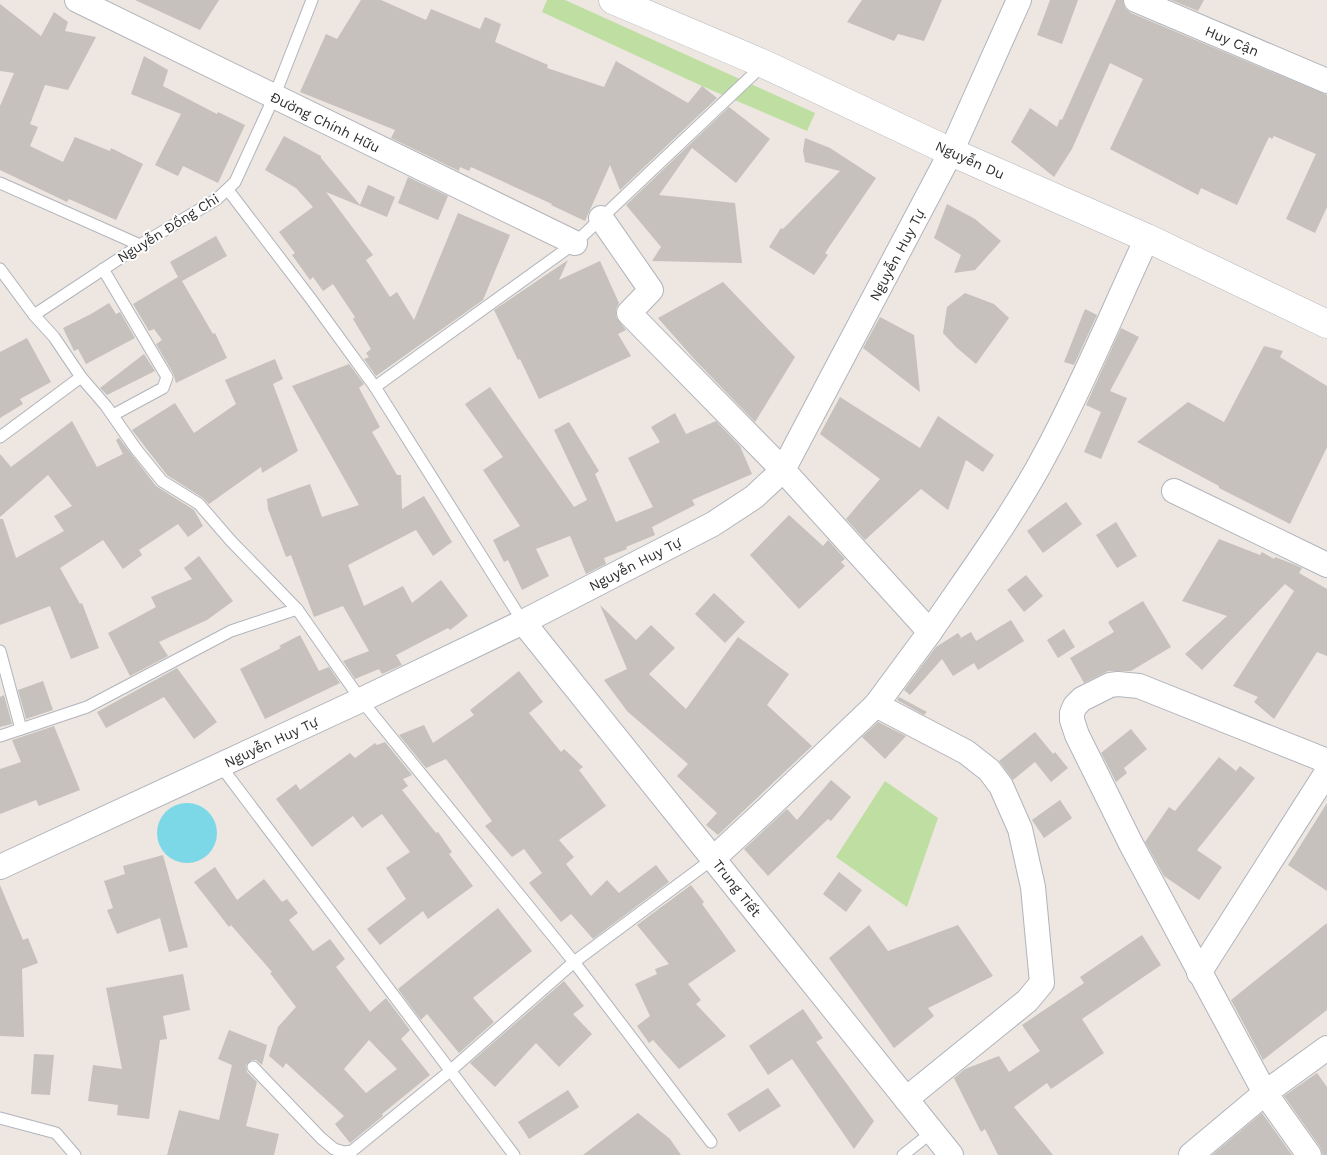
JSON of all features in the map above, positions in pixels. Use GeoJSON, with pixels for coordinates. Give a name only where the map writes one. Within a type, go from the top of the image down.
{"type":"FeatureCollection","features":[{"type":"Feature","properties":{"kind":"main road","name":"Nguyễn Du"},"geometry":{"type":"LineString","coordinates":[[613,0],[764,64],[951,152],[1147,238],[1327,324]]}},
{"type":"Feature","properties":{"kind":"street","name":"Đường Chính Hữu"},"geometry":{"type":"LineString","coordinates":[[77,0],[574,243]]}},
{"type":"Feature","properties":{"kind":"street","name":"Nguyễn Huy Tự"},"geometry":{"type":"LineString","coordinates":[[0,867],[361,700],[522,622],[713,524],[754,497],[783,470],[951,152],[1019,0]]}},
{"type":"Feature","properties":{"kind":"street","name":"Huy Cận"},"geometry":{"type":"LineString","coordinates":[[1136,0],[1327,81]]}},
{"type":"Feature","properties":{"kind":"street"},"geometry":{"type":"LineString","coordinates":[[601,218],[651,290],[630,313],[783,470],[930,632]]}},
{"type":"Feature","properties":{"kind":"street"},"geometry":{"type":"LineString","coordinates":[[714,858],[876,705],[930,632],[1005,521],[1047,452],[1080,386],[1147,238]]}},
{"type":"Feature","properties":{"kind":"street"},"geometry":{"type":"LineString","coordinates":[[1174,491],[1327,565]]}},
{"type":"Feature","properties":{"kind":"street","name":"Trung Tiết"},"geometry":{"type":"LineString","coordinates":[[522,622],[714,858],[951,1155]]}},
{"type":"Feature","properties":{"kind":"street"},"geometry":{"type":"LineString","coordinates":[[1199,973],[1326,762],[1139,686],[1118,684],[1110,686],[1082,699],[1075,706],[1072,720],[1077,735],[1131,844],[1199,973],[1265,1093],[1309,1155]]}},
{"type":"Feature","properties":{"kind":"street"},"geometry":{"type":"LineString","coordinates":[[876,705],[966,752],[989,770],[1001,786],[1020,829],[1033,887],[1042,970],[1042,983],[1027,1002],[906,1099]]}},
{"type":"Feature","properties":{"kind":"street"},"geometry":{"type":"LineString","coordinates":[[1191,1155],[1265,1093],[1327,1048]]}},
{"type":"Feature","properties":{"kind":"lane","name":"Nguyễn Đồng Chi"},"geometry":{"type":"LineString","coordinates":[[34,315],[228,190],[235,182],[274,97],[312,0]]}},
{"type":"Feature","properties":{"kind":"lane"},"geometry":{"type":"LineString","coordinates":[[375,388],[574,243],[764,64]]}},
{"type":"Feature","properties":{"kind":"lane"},"geometry":{"type":"LineString","coordinates":[[0,183],[140,245]]}},
{"type":"Feature","properties":{"kind":"lane"},"geometry":{"type":"LineString","coordinates":[[228,190],[311,299],[375,388],[522,622]]}},
{"type":"Feature","properties":{"kind":"lane"},"geometry":{"type":"LineString","coordinates":[[0,268],[34,315],[54,337],[81,377],[113,415],[136,449],[162,480],[199,504],[231,542],[297,609],[361,700],[574,962],[711,1142]]}},
{"type":"Feature","properties":{"kind":"lane"},"geometry":{"type":"LineString","coordinates":[[103,269],[167,377],[163,388],[113,415]]}},
{"type":"Feature","properties":{"kind":"lane"},"geometry":{"type":"LineString","coordinates":[[0,437],[81,377]]}},
{"type":"Feature","properties":{"kind":"lane"},"geometry":{"type":"LineString","coordinates":[[0,736],[87,707],[231,631],[297,609]]}},
{"type":"Feature","properties":{"kind":"lane"},"geometry":{"type":"LineString","coordinates":[[0,651],[21,729]]}},
{"type":"Feature","properties":{"kind":"lane"},"geometry":{"type":"LineString","coordinates":[[220,765],[514,1155]]}},
{"type":"Feature","properties":{"kind":"lane"},"geometry":{"type":"LineString","coordinates":[[253,1066],[320,1138],[334,1149],[354,1153],[574,962],[714,858]]}},
{"type":"Feature","properties":{"kind":"lane"},"geometry":{"type":"LineString","coordinates":[[0,1118],[56,1133],[75,1155]]}},
{"type":"Feature","properties":{"kind":"lane"},"geometry":{"type":"LineString","coordinates":[[903,1155],[932,1132]]}},
{"type":"Feature","properties":{"kind":"green space"},"geometry":{"type":"Polygon","coordinates":[[[547,0],[565,0],[815,113],[807,131],[702,86],[542,12],[547,0]]]}},
{"type":"Feature","properties":{"kind":"green space"},"geometry":{"type":"Polygon","coordinates":[[[885,781],[938,818],[907,907],[836,857],[885,781]]]}},
{"type":"Feature","properties":{"kind":"water"},"geometry":{"type":"Polygon","coordinates":[[[187,803],[204,808],[212,816],[217,833],[212,850],[204,858],[187,863],[170,858],[162,850],[157,833],[162,816],[170,808],[187,803]]]}},
{"type":"Feature","properties":{"kind":"building"},"geometry":{"type":"Polygon","coordinates":[[[135,0],[219,0],[200,30],[135,0]]]}},
{"type":"Feature","properties":{"kind":"building"},"geometry":{"type":"Polygon","coordinates":[[[361,0],[381,0],[426,20],[431,9],[480,29],[485,17],[501,24],[495,42],[548,65],[547,68],[604,87],[616,61],[688,103],[702,86],[717,98],[620,190],[610,165],[585,221],[471,167],[469,171],[460,167],[459,171],[391,138],[395,130],[300,92],[326,34],[337,39],[361,0]]]}},
{"type":"Feature","properties":{"kind":"building"},"geometry":{"type":"Polygon","coordinates":[[[862,0],[942,0],[924,41],[898,34],[894,41],[847,22],[862,0]]]}},
{"type":"Feature","properties":{"kind":"building"},"geometry":{"type":"Polygon","coordinates":[[[1050,0],[1078,0],[1062,44],[1037,35],[1050,0]]]}},
{"type":"Feature","properties":{"kind":"building"},"geometry":{"type":"Polygon","coordinates":[[[1116,0],[1123,0],[1125,8],[1131,13],[1327,95],[1327,207],[1315,233],[1286,219],[1316,154],[1274,136],[1272,139],[1269,137],[1237,205],[1201,188],[1198,195],[1110,149],[1143,79],[1110,63],[1072,149],[1054,177],[1011,142],[1030,108],[1057,127],[1060,119],[1062,120],[1116,0]]]}},
{"type":"Feature","properties":{"kind":"building"},"geometry":{"type":"Polygon","coordinates":[[[1171,0],[1204,0],[1198,11],[1171,0]]]}},
{"type":"Feature","properties":{"kind":"building"},"geometry":{"type":"Polygon","coordinates":[[[0,4],[41,36],[54,12],[68,22],[65,31],[96,37],[68,90],[45,85],[30,124],[38,127],[30,146],[63,162],[75,137],[110,151],[111,148],[143,164],[116,220],[69,199],[67,202],[0,170],[0,106],[14,73],[0,71],[0,4]]]}},
{"type":"Feature","properties":{"kind":"building"},"geometry":{"type":"Polygon","coordinates":[[[144,56],[168,70],[163,86],[217,114],[218,112],[245,125],[218,183],[183,166],[178,176],[155,165],[181,114],[131,94],[144,56]]]}},
{"type":"Feature","properties":{"kind":"building"},"geometry":{"type":"Polygon","coordinates":[[[729,107],[770,139],[736,183],[692,148],[659,195],[735,203],[742,263],[652,261],[661,247],[626,205],[729,107]]]}},
{"type":"Feature","properties":{"kind":"building"},"geometry":{"type":"Polygon","coordinates":[[[284,136],[321,156],[360,205],[368,185],[395,197],[387,217],[326,192],[373,255],[366,260],[390,297],[397,292],[414,320],[458,213],[510,235],[483,300],[376,376],[364,359],[369,357],[366,353],[371,349],[353,319],[355,317],[333,284],[323,291],[313,277],[310,280],[292,255],[295,253],[279,232],[313,207],[296,188],[265,170],[284,136]]]}},
{"type":"Feature","properties":{"kind":"building"},"geometry":{"type":"Polygon","coordinates":[[[805,138],[830,148],[876,178],[825,253],[828,255],[814,275],[769,247],[781,228],[783,229],[840,171],[805,162],[803,151],[805,138]]]}},
{"type":"Feature","properties":{"kind":"building"},"geometry":{"type":"Polygon","coordinates":[[[408,177],[448,196],[438,220],[398,203],[408,177]]]}},
{"type":"Feature","properties":{"kind":"building"},"geometry":{"type":"Polygon","coordinates":[[[947,204],[975,219],[1001,241],[975,270],[954,273],[961,255],[934,238],[947,204]]]}},
{"type":"Feature","properties":{"kind":"building"},"geometry":{"type":"Polygon","coordinates":[[[216,236],[227,256],[182,281],[213,334],[215,333],[227,358],[176,383],[173,373],[156,344],[162,340],[154,329],[149,331],[133,304],[178,277],[170,262],[216,236]]]}},
{"type":"Feature","properties":{"kind":"building"},"geometry":{"type":"Polygon","coordinates":[[[568,260],[559,280],[600,261],[619,303],[616,309],[616,317],[626,330],[618,334],[631,356],[539,399],[494,310],[568,260]]]}},
{"type":"Feature","properties":{"kind":"building"},"geometry":{"type":"Polygon","coordinates":[[[723,282],[795,357],[755,422],[695,360],[658,318],[723,282]]]}},
{"type":"Feature","properties":{"kind":"building"},"geometry":{"type":"Polygon","coordinates":[[[965,293],[994,304],[1009,318],[976,364],[943,333],[947,307],[965,293]]]}},
{"type":"Feature","properties":{"kind":"building"},"geometry":{"type":"Polygon","coordinates":[[[109,303],[116,314],[120,312],[135,338],[86,364],[78,349],[74,351],[63,328],[109,303]]]}},
{"type":"Feature","properties":{"kind":"building"},"geometry":{"type":"Polygon","coordinates":[[[1085,309],[1097,315],[1074,365],[1064,362],[1085,309]]]}},
{"type":"Feature","properties":{"kind":"building"},"geometry":{"type":"Polygon","coordinates":[[[880,317],[914,335],[920,392],[863,348],[880,317]]]}},
{"type":"Feature","properties":{"kind":"building"},"geometry":{"type":"Polygon","coordinates":[[[1121,328],[1139,337],[1110,391],[1127,398],[1101,459],[1084,452],[1101,412],[1086,405],[1121,328]]]}},
{"type":"Feature","properties":{"kind":"building"},"geometry":{"type":"Polygon","coordinates":[[[27,338],[51,382],[20,399],[23,404],[0,418],[0,352],[27,338]]]}},
{"type":"Feature","properties":{"kind":"building"},"geometry":{"type":"Polygon","coordinates":[[[1264,346],[1283,351],[1280,357],[1327,386],[1327,447],[1290,524],[1219,488],[1219,486],[1137,442],[1188,402],[1224,422],[1264,346]]]}},
{"type":"Feature","properties":{"kind":"building"},"geometry":{"type":"Polygon","coordinates":[[[144,354],[155,371],[107,395],[100,388],[144,354]]]}},
{"type":"Feature","properties":{"kind":"building"},"geometry":{"type":"Polygon","coordinates":[[[275,359],[283,379],[273,384],[298,451],[262,473],[261,467],[209,504],[203,498],[167,475],[132,430],[175,403],[194,433],[236,404],[225,380],[275,359]]]}},
{"type":"Feature","properties":{"kind":"building"},"geometry":{"type":"Polygon","coordinates":[[[349,364],[364,384],[359,388],[380,427],[372,432],[397,475],[401,475],[402,509],[424,496],[452,542],[433,556],[416,530],[348,565],[364,606],[403,586],[412,603],[441,580],[468,616],[450,630],[448,628],[396,655],[402,665],[382,674],[379,669],[355,679],[343,661],[369,651],[343,606],[314,617],[291,555],[286,557],[268,509],[267,499],[310,484],[322,517],[359,505],[292,386],[349,364]]]}},
{"type":"Feature","properties":{"kind":"building"},"geometry":{"type":"Polygon","coordinates":[[[490,387],[574,507],[587,500],[554,430],[569,422],[599,471],[595,474],[616,522],[653,507],[628,458],[660,442],[651,427],[675,413],[686,434],[716,421],[740,446],[752,474],[692,500],[695,505],[652,527],[655,535],[604,558],[606,564],[586,574],[570,536],[536,549],[549,576],[522,590],[508,560],[504,562],[493,540],[520,526],[483,470],[503,457],[465,404],[490,387]]]}},
{"type":"Feature","properties":{"kind":"building"},"geometry":{"type":"Polygon","coordinates":[[[840,397],[920,448],[938,416],[994,455],[983,472],[966,460],[948,510],[921,489],[865,540],[846,519],[880,479],[820,434],[840,397]]]}},
{"type":"Feature","properties":{"kind":"building"},"geometry":{"type":"Polygon","coordinates":[[[72,421],[97,467],[123,454],[116,440],[119,438],[156,486],[194,510],[203,526],[188,537],[178,524],[139,550],[142,555],[123,569],[103,540],[60,568],[80,604],[82,603],[99,648],[71,659],[50,606],[0,625],[0,519],[3,519],[16,558],[64,531],[54,516],[72,506],[48,475],[0,517],[0,454],[11,467],[72,421]]]}},
{"type":"Feature","properties":{"kind":"building"},"geometry":{"type":"Polygon","coordinates":[[[1066,502],[1082,524],[1043,553],[1027,531],[1066,502]]]}},
{"type":"Feature","properties":{"kind":"building"},"geometry":{"type":"Polygon","coordinates":[[[789,515],[823,546],[828,540],[845,559],[841,562],[845,566],[799,609],[750,555],[789,515]]]}},
{"type":"Feature","properties":{"kind":"building"},"geometry":{"type":"Polygon","coordinates":[[[1116,522],[1137,556],[1117,568],[1096,535],[1116,522]]]}},
{"type":"Feature","properties":{"kind":"building"},"geometry":{"type":"Polygon","coordinates":[[[1219,539],[1260,555],[1262,552],[1274,559],[1275,557],[1302,568],[1299,573],[1327,589],[1327,656],[1317,652],[1274,719],[1254,702],[1258,697],[1233,686],[1294,591],[1285,584],[1202,670],[1185,654],[1227,616],[1182,601],[1219,539]]]}},
{"type":"Feature","properties":{"kind":"building"},"geometry":{"type":"Polygon","coordinates":[[[199,556],[233,601],[207,620],[159,642],[168,656],[130,676],[108,633],[156,607],[151,597],[192,579],[184,568],[199,556]]]}},
{"type":"Feature","properties":{"kind":"building"},"geometry":{"type":"Polygon","coordinates":[[[1026,575],[1043,596],[1024,612],[1007,590],[1026,575]]]}},
{"type":"Feature","properties":{"kind":"building"},"geometry":{"type":"Polygon","coordinates":[[[714,593],[745,622],[725,643],[695,614],[714,593]]]}},
{"type":"Feature","properties":{"kind":"building"},"geometry":{"type":"Polygon","coordinates":[[[1143,601],[1171,647],[1131,671],[1108,671],[1084,683],[1070,658],[1114,632],[1108,622],[1143,601]]]}},
{"type":"Feature","properties":{"kind":"building"},"geometry":{"type":"Polygon","coordinates":[[[600,605],[636,640],[651,625],[675,648],[649,674],[686,709],[738,637],[789,674],[767,705],[812,746],[718,835],[706,825],[717,813],[677,776],[688,764],[627,711],[604,680],[627,669],[600,605]]]}},
{"type":"Feature","properties":{"kind":"building"},"geometry":{"type":"Polygon","coordinates":[[[1011,620],[1024,641],[978,670],[974,663],[953,676],[942,659],[910,695],[904,690],[936,647],[958,633],[961,637],[959,639],[971,632],[976,641],[1011,620]]]}},
{"type":"Feature","properties":{"kind":"building"},"geometry":{"type":"Polygon","coordinates":[[[1064,629],[1075,647],[1058,658],[1047,640],[1064,629]]]}},
{"type":"Feature","properties":{"kind":"building"},"geometry":{"type":"Polygon","coordinates":[[[300,635],[319,671],[329,667],[340,683],[265,719],[240,669],[281,648],[279,646],[300,635]]]}},
{"type":"Feature","properties":{"kind":"building"},"geometry":{"type":"Polygon","coordinates":[[[177,668],[217,722],[194,739],[164,697],[106,728],[97,712],[177,668]]]}},
{"type":"Feature","properties":{"kind":"building"},"geometry":{"type":"Polygon","coordinates":[[[519,671],[543,702],[529,713],[561,752],[564,749],[583,767],[579,770],[606,806],[559,840],[574,857],[566,864],[591,896],[607,880],[619,893],[656,865],[669,882],[593,939],[571,914],[561,922],[529,883],[542,873],[524,849],[512,857],[485,826],[492,821],[446,759],[426,768],[399,735],[424,725],[433,743],[474,715],[470,710],[519,671]]]}},
{"type":"Feature","properties":{"kind":"building"},"geometry":{"type":"Polygon","coordinates":[[[43,681],[53,710],[26,719],[18,690],[43,681]]]}},
{"type":"Feature","properties":{"kind":"building"},"geometry":{"type":"Polygon","coordinates":[[[4,695],[12,724],[0,727],[0,697],[4,695]]]}},
{"type":"Feature","properties":{"kind":"building"},"geometry":{"type":"Polygon","coordinates":[[[899,697],[927,712],[924,715],[897,700],[899,697]]]}},
{"type":"Feature","properties":{"kind":"building"},"geometry":{"type":"Polygon","coordinates":[[[878,722],[906,736],[885,759],[862,737],[878,722]]]}},
{"type":"Feature","properties":{"kind":"building"},"geometry":{"type":"Polygon","coordinates":[[[54,726],[80,790],[39,806],[36,800],[0,814],[0,769],[21,762],[12,740],[54,726]]]}},
{"type":"Feature","properties":{"kind":"building"},"geometry":{"type":"Polygon","coordinates":[[[1131,729],[1147,749],[1124,768],[1127,773],[1116,782],[1101,753],[1131,729]]]}},
{"type":"Feature","properties":{"kind":"building"},"geometry":{"type":"Polygon","coordinates":[[[1035,732],[1053,754],[1055,752],[1068,768],[1051,782],[1035,762],[1013,780],[999,761],[1035,732]]]}},
{"type":"Feature","properties":{"kind":"building"},"geometry":{"type":"Polygon","coordinates":[[[385,742],[412,775],[403,779],[408,786],[402,790],[436,833],[438,832],[452,852],[449,854],[473,886],[428,919],[423,911],[380,945],[367,929],[406,899],[386,868],[410,852],[382,814],[362,828],[353,816],[312,847],[276,799],[296,784],[300,790],[350,753],[355,758],[375,743],[377,745],[385,742]]]}},
{"type":"Feature","properties":{"kind":"building"},"geometry":{"type":"Polygon","coordinates":[[[1219,757],[1236,771],[1240,766],[1255,778],[1197,850],[1222,867],[1199,900],[1164,876],[1145,842],[1169,807],[1175,811],[1219,757]]]}},
{"type":"Feature","properties":{"kind":"building"},"geometry":{"type":"Polygon","coordinates":[[[831,780],[851,797],[831,821],[828,819],[768,876],[744,849],[787,809],[797,820],[831,780]]]}},
{"type":"Feature","properties":{"kind":"building"},"geometry":{"type":"Polygon","coordinates":[[[1060,800],[1072,818],[1044,838],[1032,820],[1060,800]]]}},
{"type":"Feature","properties":{"kind":"building"},"geometry":{"type":"Polygon","coordinates":[[[1327,803],[1327,891],[1288,865],[1327,803]]]}},
{"type":"Feature","properties":{"kind":"building"},"geometry":{"type":"Polygon","coordinates":[[[163,855],[188,947],[169,952],[160,918],[117,934],[107,910],[113,908],[104,881],[125,874],[123,866],[163,855]]]}},
{"type":"Feature","properties":{"kind":"building"},"geometry":{"type":"Polygon","coordinates":[[[215,867],[237,900],[264,879],[282,902],[287,899],[298,913],[289,920],[313,951],[330,939],[345,959],[336,967],[370,1012],[386,998],[410,1030],[401,1039],[430,1075],[350,1143],[335,1124],[344,1116],[286,1063],[283,1068],[269,1056],[278,1027],[296,1007],[270,973],[272,972],[231,925],[229,927],[194,882],[215,867]],[[369,1040],[344,1069],[366,1093],[397,1069],[369,1040]]]}},
{"type":"Feature","properties":{"kind":"building"},"geometry":{"type":"Polygon","coordinates":[[[839,872],[862,890],[846,912],[823,894],[839,872]]]}},
{"type":"Feature","properties":{"kind":"building"},"geometry":{"type":"Polygon","coordinates":[[[0,885],[23,940],[28,938],[38,963],[22,969],[24,1037],[0,1036],[0,885]]]}},
{"type":"Feature","properties":{"kind":"building"},"geometry":{"type":"Polygon","coordinates":[[[691,885],[704,902],[702,904],[736,951],[688,984],[701,1000],[696,1004],[726,1036],[679,1069],[653,1040],[649,1043],[637,1026],[650,1016],[635,984],[657,974],[655,969],[669,964],[637,925],[691,885]]]}},
{"type":"Feature","properties":{"kind":"building"},"geometry":{"type":"Polygon","coordinates":[[[498,908],[532,951],[473,998],[494,1022],[459,1053],[427,1014],[421,1020],[398,989],[498,908]]]}},
{"type":"Feature","properties":{"kind":"building"},"geometry":{"type":"Polygon","coordinates":[[[1327,923],[1327,1010],[1263,1060],[1231,1000],[1327,923]]]}},
{"type":"Feature","properties":{"kind":"building"},"geometry":{"type":"Polygon","coordinates":[[[869,925],[888,951],[958,925],[993,976],[928,1008],[934,1016],[894,1048],[829,958],[869,925]]]}},
{"type":"Feature","properties":{"kind":"building"},"geometry":{"type":"Polygon","coordinates":[[[1142,935],[1161,965],[1082,1019],[1104,1053],[1051,1089],[1047,1083],[1014,1107],[1053,1155],[998,1155],[985,1129],[981,1132],[954,1078],[965,1069],[999,1056],[1009,1072],[1040,1051],[1022,1025],[1084,983],[1080,977],[1142,935]]]}},
{"type":"Feature","properties":{"kind":"building"},"geometry":{"type":"Polygon","coordinates":[[[183,974],[190,1010],[163,1016],[167,1039],[160,1040],[149,1119],[117,1115],[118,1105],[88,1101],[93,1065],[122,1069],[106,988],[183,974]]]}},
{"type":"Feature","properties":{"kind":"building"},"geometry":{"type":"Polygon","coordinates":[[[564,981],[584,1006],[573,1014],[592,1034],[559,1067],[536,1043],[495,1087],[470,1063],[564,981]]]}},
{"type":"Feature","properties":{"kind":"building"},"geometry":{"type":"Polygon","coordinates":[[[803,1009],[823,1038],[816,1042],[874,1121],[854,1149],[792,1059],[768,1075],[749,1046],[803,1009]]]}},
{"type":"Feature","properties":{"kind":"building"},"geometry":{"type":"Polygon","coordinates":[[[229,1030],[267,1045],[262,1065],[256,1060],[252,1060],[246,1065],[247,1072],[257,1082],[246,1126],[279,1134],[274,1155],[167,1155],[179,1110],[219,1120],[232,1065],[218,1059],[229,1030]]]}},
{"type":"Feature","properties":{"kind":"building"},"geometry":{"type":"Polygon","coordinates":[[[34,1054],[54,1055],[50,1095],[31,1094],[34,1054]]]}},
{"type":"Feature","properties":{"kind":"building"},"geometry":{"type":"Polygon","coordinates":[[[1317,1073],[1327,1087],[1327,1155],[1323,1155],[1320,1147],[1284,1096],[1317,1073]]]}},
{"type":"Feature","properties":{"kind":"building"},"geometry":{"type":"Polygon","coordinates":[[[768,1088],[781,1106],[739,1132],[727,1114],[768,1088]]]}},
{"type":"Feature","properties":{"kind":"building"},"geometry":{"type":"Polygon","coordinates":[[[568,1090],[579,1107],[529,1139],[518,1122],[568,1090]]]}},
{"type":"Feature","properties":{"kind":"building"},"geometry":{"type":"Polygon","coordinates":[[[638,1113],[670,1139],[681,1155],[583,1155],[638,1113]]]}},
{"type":"Feature","properties":{"kind":"building"},"geometry":{"type":"Polygon","coordinates":[[[1262,1113],[1292,1155],[1212,1155],[1262,1113]]]}}]}
